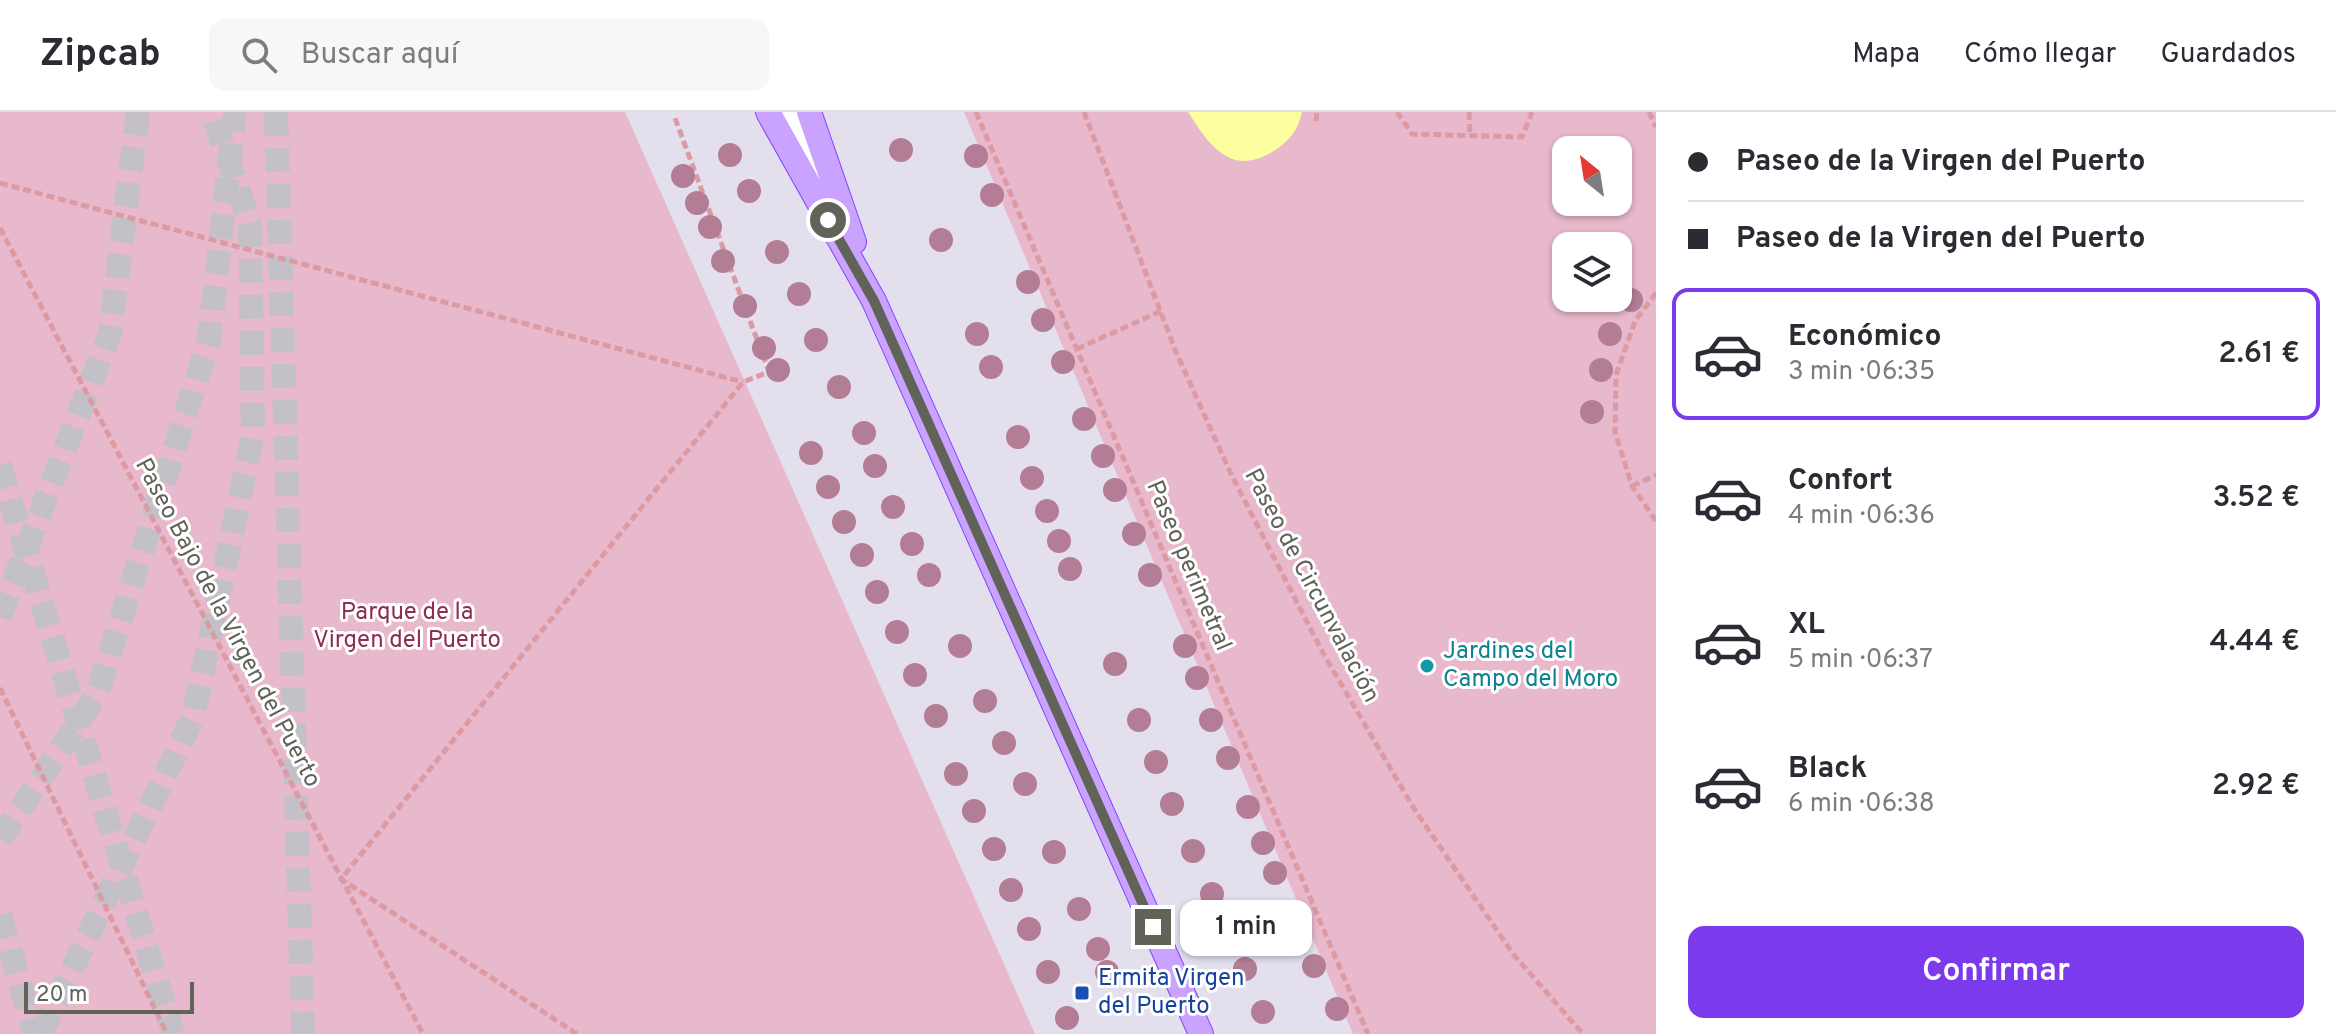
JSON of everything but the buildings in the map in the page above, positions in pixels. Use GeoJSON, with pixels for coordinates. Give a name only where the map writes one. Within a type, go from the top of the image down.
{"type":"FeatureCollection","features":[{"type":"Feature","properties":{"kind":"main road"},"geometry":{"type":"LineString","coordinates":[[768,112],[874,301]]}},
{"type":"Feature","properties":{"kind":"main road"},"geometry":{"type":"LineString","coordinates":[[809,112],[874,301],[1201,1034]]}},
{"type":"Feature","properties":{"kind":"street"},"geometry":{"type":"LineString","coordinates":[[793,112],[874,301]]}},
{"type":"Feature","properties":{"kind":"path","name":"Paseo perimetral"},"geometry":{"type":"LineString","coordinates":[[976,112],[1368,1034]]}},
{"type":"Feature","properties":{"kind":"path","name":"Paseo de Circunvalación"},"geometry":{"type":"LineString","coordinates":[[1084,112],[1176,352],[1231,474],[1323,653],[1413,807],[1513,954],[1583,1034]]}},
{"type":"Feature","properties":{"kind":"path"},"geometry":{"type":"LineString","coordinates":[[1316,121],[1317,112]]}},
{"type":"Feature","properties":{"kind":"path"},"geometry":{"type":"LineString","coordinates":[[1397,112],[1412,134],[1522,137],[1532,112]]}},
{"type":"Feature","properties":{"kind":"path"},"geometry":{"type":"LineString","coordinates":[[1469,112],[1470,135]]}},
{"type":"Feature","properties":{"kind":"path"},"geometry":{"type":"LineString","coordinates":[[1649,112],[1656,127]]}},
{"type":"Feature","properties":{"kind":"path"},"geometry":{"type":"LineString","coordinates":[[577,1034],[341,879],[743,382],[769,372],[675,118]]}},
{"type":"Feature","properties":{"kind":"path"},"geometry":{"type":"LineString","coordinates":[[0,183],[743,382]]}},
{"type":"Feature","properties":{"kind":"path","name":"Paseo Bajo de la Virgen del Puerto"},"geometry":{"type":"LineString","coordinates":[[0,228],[423,1034]]}},
{"type":"Feature","properties":{"kind":"path"},"geometry":{"type":"LineString","coordinates":[[1656,293],[1635,321],[1616,375],[1615,432],[1632,486],[1656,521]]}},
{"type":"Feature","properties":{"kind":"path"},"geometry":{"type":"LineString","coordinates":[[1077,349],[1161,311]]}},
{"type":"Feature","properties":{"kind":"path"},"geometry":{"type":"LineString","coordinates":[[1632,486],[1656,475]]}},
{"type":"Feature","properties":{"kind":"path"},"geometry":{"type":"LineString","coordinates":[[0,688],[167,1034]]}},
{"type":"Feature","properties":{"kind":"green space","name":"Parque de la Virgen del Puerto"},"geometry":{"type":"Polygon","coordinates":[[[0,112],[625,112],[1035,1034],[0,1034],[0,112]]]}},
{"type":"Feature","properties":{"kind":"green space","name":"Jardines del Campo del Moro"},"geometry":{"type":"Polygon","coordinates":[[[964,112],[1656,112],[1656,1034],[1353,1034],[964,112]]]}},
{"type":"Feature","properties":{"kind":"shaded area"},"geometry":{"type":"Polygon","coordinates":[[[1188,112],[1302,112],[1295,130],[1272,152],[1255,159],[1238,161],[1217,149],[1188,112]]]}},
{"type":"Feature","properties":{"kind":"tunnel"},"geometry":{"type":"LineString","coordinates":[[0,617],[110,333],[138,112]]}},
{"type":"Feature","properties":{"kind":"tunnel"},"geometry":{"type":"LineString","coordinates":[[41,1034],[193,717],[253,435],[250,224],[212,112]]}},
{"type":"Feature","properties":{"kind":"tunnel"},"geometry":{"type":"LineString","coordinates":[[0,839],[97,694],[209,340],[235,112]]}},
{"type":"Feature","properties":{"kind":"tunnel"},"geometry":{"type":"LineString","coordinates":[[276,112],[303,1034]]}},
{"type":"Feature","properties":{"kind":"tunnel"},"geometry":{"type":"LineString","coordinates":[[0,465],[173,1034]]}},
{"type":"Feature","properties":{"kind":"tunnel"},"geometry":{"type":"LineString","coordinates":[[0,915],[35,1034]]}},
{"type":"Feature","properties":{"kind":"place","name":"Jardines del Campo del Moro"},"geometry":{"type":"Point","coordinates":[1427,666]}},
{"type":"Feature","properties":{"kind":"place","name":"Ermita Virgen del Puerto"},"geometry":{"type":"Point","coordinates":[1082,993]}},
{"type":"Feature","properties":{"kind":"route"},"geometry":{"type":"LineString","coordinates":[[828,220],[874,301],[1153,927]]}}]}
